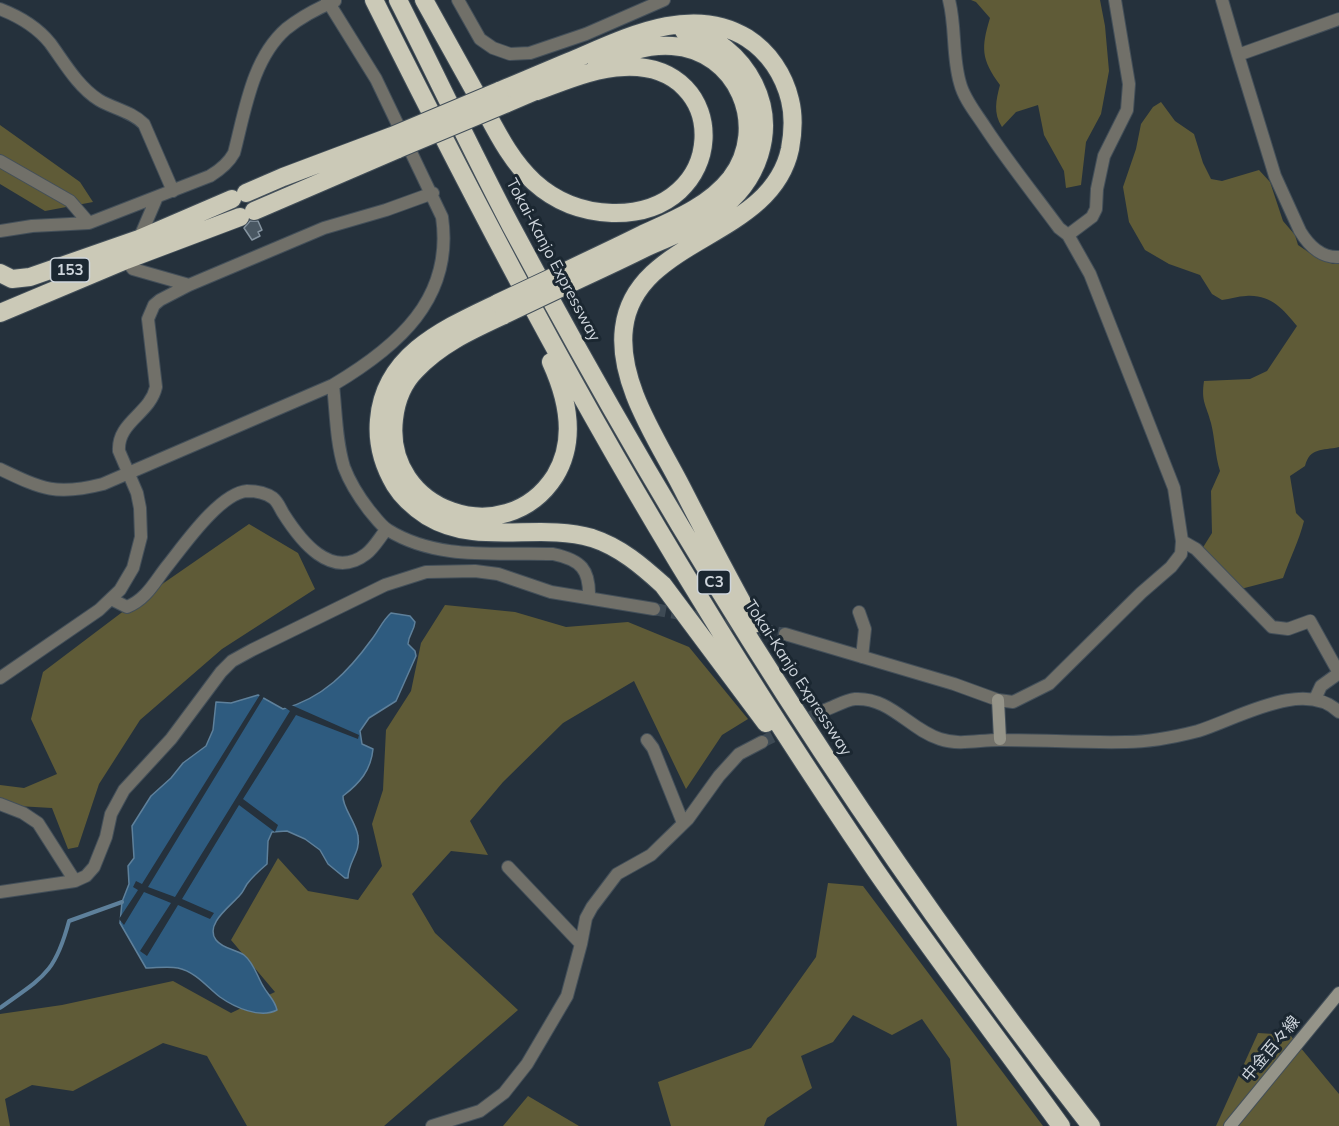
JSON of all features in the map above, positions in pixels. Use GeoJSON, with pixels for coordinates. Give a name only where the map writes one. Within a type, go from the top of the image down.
{"type":"FeatureCollection","features":[{"type":"Feature","properties":{"kind":"highway","name":"C3"},"geometry":{"type":"LineString","coordinates":[[374,0],[512,269],[618,462],[729,644],[875,868],[1061,1126]]}},
{"type":"Feature","properties":{"kind":"highway","name":"Tokai-Kanjo Expressway"},"geometry":{"type":"LineString","coordinates":[[398,0],[510,223],[635,450],[765,663],[893,857],[1036,1055],[1091,1126]]}},
{"type":"Feature","properties":{"kind":"highway"},"geometry":{"type":"LineString","coordinates":[[424,0],[501,140],[522,169],[547,192],[575,207],[591,211],[621,213],[636,212],[665,201],[687,183],[695,172],[704,146],[702,118],[697,105],[688,93],[667,75],[640,68],[610,68],[537,91],[502,98]]}},
{"type":"Feature","properties":{"kind":"highway"},"geometry":{"type":"LineString","coordinates":[[126,261],[247,214],[395,142],[502,98],[641,32],[690,23],[721,26],[735,31],[760,48],[772,61],[788,91],[792,106],[792,138],[789,154],[775,182],[754,206],[660,267],[641,287],[633,299],[624,327],[624,357],[634,391],[646,417],[725,571],[783,676],[878,828],[893,857]]}},
{"type":"Feature","properties":{"kind":"highway"},"geometry":{"type":"LineString","coordinates":[[641,32],[672,29],[705,36],[724,48],[741,64],[757,90],[763,110],[764,131],[758,160],[742,188],[717,211],[683,230],[433,336],[408,356],[391,380],[380,406],[379,437],[385,464],[398,489],[419,511],[445,525],[476,532],[574,534],[621,551],[647,570],[680,605],[875,868]]}},
{"type":"Feature","properties":{"kind":"highway"},"geometry":{"type":"LineString","coordinates":[[537,91],[626,52],[657,46],[672,46],[701,52],[724,69],[740,91],[748,115],[749,129],[744,153],[738,166],[721,189],[708,200],[678,218],[567,278]]}},
{"type":"Feature","properties":{"kind":"highway"},"geometry":{"type":"LineString","coordinates":[[424,99],[440,141],[554,370],[566,405],[568,429],[564,454],[549,485],[537,497],[511,512],[472,517],[430,501],[410,481],[402,469],[395,449],[393,427],[395,412],[405,383],[426,360],[501,309]]}},
{"type":"Feature","properties":{"kind":"highway"},"geometry":{"type":"LineString","coordinates":[[139,239],[283,177],[395,142]]}},
{"type":"Feature","properties":{"kind":"highway","name":"153"},"geometry":{"type":"LineString","coordinates":[[0,273],[12,279],[30,277],[139,239]]}},
{"type":"Feature","properties":{"kind":"highway","name":"153"},"geometry":{"type":"LineString","coordinates":[[0,300],[139,239]]}},
{"type":"Feature","properties":{"kind":"highway","name":"153"},"geometry":{"type":"LineString","coordinates":[[0,313],[126,261]]}},
{"type":"Feature","properties":{"kind":"main road"},"geometry":{"type":"LineString","coordinates":[[998,700],[1000,739]]}},
{"type":"Feature","properties":{"kind":"main road","name":"中金百々線"},"geometry":{"type":"LineString","coordinates":[[1230,1126],[1339,993]]}},
{"type":"Feature","properties":{"kind":"street"},"geometry":{"type":"LineString","coordinates":[[458,0],[480,39],[493,48],[510,54],[530,53],[586,34],[664,0]]}},
{"type":"Feature","properties":{"kind":"street"},"geometry":{"type":"LineString","coordinates":[[785,634],[954,684],[998,700],[1012,702],[1049,684],[1141,593],[1172,567],[1181,554],[1182,541],[1174,488],[1090,274],[1068,236],[1059,228],[1006,158],[970,104],[961,86],[956,68],[952,11],[949,0]]}},
{"type":"Feature","properties":{"kind":"street"},"geometry":{"type":"LineString","coordinates":[[1068,236],[1092,217],[1096,209],[1096,189],[1104,156],[1127,110],[1130,84],[1115,0]]}},
{"type":"Feature","properties":{"kind":"street"},"geometry":{"type":"LineString","coordinates":[[1222,0],[1275,176],[1300,231],[1322,255],[1339,257]]}},
{"type":"Feature","properties":{"kind":"street"},"geometry":{"type":"LineString","coordinates":[[0,231],[32,226],[89,223],[210,176],[229,162],[234,153],[256,72],[275,41],[300,18],[331,1],[376,79],[433,193],[442,217],[445,242],[443,265],[431,296],[407,327],[381,353],[333,385],[103,484],[84,489],[61,491],[37,486],[0,469]]}},
{"type":"Feature","properties":{"kind":"street"},"geometry":{"type":"LineString","coordinates":[[0,9],[16,16],[48,41],[67,66],[98,99],[138,118],[144,124],[150,133],[173,190]]}},
{"type":"Feature","properties":{"kind":"street"},"geometry":{"type":"LineString","coordinates":[[1238,55],[1339,19]]}},
{"type":"Feature","properties":{"kind":"street"},"geometry":{"type":"LineString","coordinates":[[0,160],[70,201],[89,223]]}},
{"type":"Feature","properties":{"kind":"street"},"geometry":{"type":"LineString","coordinates":[[0,678],[81,623],[111,599],[120,590],[133,568],[141,537],[140,508],[119,451],[120,436],[151,402],[156,387],[148,328],[150,312],[160,300],[189,285],[324,228],[396,207],[433,193]]}},
{"type":"Feature","properties":{"kind":"street"},"geometry":{"type":"LineString","coordinates":[[139,239],[157,197]]}},
{"type":"Feature","properties":{"kind":"street"},"geometry":{"type":"LineString","coordinates":[[126,261],[133,269],[189,285]]}},
{"type":"Feature","properties":{"kind":"street"},"geometry":{"type":"LineString","coordinates":[[333,385],[339,448],[345,468],[352,486],[386,530],[428,547],[448,551],[564,556],[582,566],[587,575],[589,598]]}},
{"type":"Feature","properties":{"kind":"street"},"geometry":{"type":"LineString","coordinates":[[111,599],[127,607],[142,599],[206,520],[230,498],[243,492],[259,492],[276,500],[310,549],[334,562],[356,560],[367,553],[386,530]]}},
{"type":"Feature","properties":{"kind":"street"},"geometry":{"type":"LineString","coordinates":[[1182,541],[1196,549],[1272,627],[1288,628],[1310,621],[1339,673],[1321,686],[1316,699]]}},
{"type":"Feature","properties":{"kind":"street"},"geometry":{"type":"LineString","coordinates":[[0,892],[75,881],[86,876],[94,867],[106,837],[111,814],[124,790],[171,739],[220,672],[232,661],[385,585],[426,572],[448,570],[487,572],[551,592],[654,609]]}},
{"type":"Feature","properties":{"kind":"street"},"geometry":{"type":"LineString","coordinates":[[859,612],[865,629],[862,657]]}},
{"type":"Feature","properties":{"kind":"street"},"geometry":{"type":"LineString","coordinates":[[825,710],[853,699],[876,701],[898,712],[920,731],[941,740],[973,743],[1000,739],[1129,742],[1168,738],[1197,731],[1290,698],[1316,699],[1331,704],[1339,712]]}},
{"type":"Feature","properties":{"kind":"street"},"geometry":{"type":"LineString","coordinates":[[647,740],[653,748],[683,823]]}},
{"type":"Feature","properties":{"kind":"street"},"geometry":{"type":"LineString","coordinates":[[432,1126],[480,1111],[504,1092],[527,1064],[567,996],[582,944],[586,918],[617,874],[651,855],[683,823],[739,754],[762,742]]}},
{"type":"Feature","properties":{"kind":"street"},"geometry":{"type":"LineString","coordinates":[[0,804],[23,813],[38,823],[75,881]]}},
{"type":"Feature","properties":{"kind":"street"},"geometry":{"type":"LineString","coordinates":[[508,867],[582,944]]}},
{"type":"Feature","properties":{"kind":"shaded area"},"geometry":{"type":"Polygon","coordinates":[[[971,0],[1100,0],[1109,71],[1101,114],[1086,142],[1081,185],[1066,188],[1064,171],[1044,135],[1038,105],[1016,112],[1002,127],[999,122],[996,112],[1000,85],[989,68],[984,53],[990,18],[976,2],[971,0]]]}},
{"type":"Feature","properties":{"kind":"shaded area"},"geometry":{"type":"Polygon","coordinates":[[[1161,102],[1175,121],[1194,134],[1203,163],[1211,179],[1222,181],[1259,170],[1270,182],[1283,221],[1295,235],[1298,245],[1317,258],[1333,264],[1339,262],[1339,447],[1313,453],[1305,466],[1290,476],[1296,513],[1304,521],[1283,578],[1233,591],[1202,549],[1212,533],[1211,491],[1220,471],[1204,399],[1204,381],[1250,379],[1267,371],[1297,326],[1269,300],[1255,296],[1240,296],[1222,300],[1212,294],[1200,275],[1169,264],[1145,250],[1129,222],[1123,187],[1136,149],[1141,124],[1153,107],[1161,102]]]}},
{"type":"Feature","properties":{"kind":"shaded area"},"geometry":{"type":"Polygon","coordinates":[[[0,125],[80,182],[93,202],[45,211],[0,184],[0,125]]]}},
{"type":"Feature","properties":{"kind":"shaded area"},"geometry":{"type":"Polygon","coordinates":[[[249,524],[298,553],[315,589],[222,649],[140,720],[99,784],[78,847],[68,849],[52,808],[0,805],[0,785],[24,788],[57,774],[31,719],[43,672],[129,607],[249,524]]]}},
{"type":"Feature","properties":{"kind":"shaded area"},"geometry":{"type":"Polygon","coordinates":[[[445,605],[515,612],[566,627],[628,622],[689,647],[748,719],[722,735],[686,789],[634,681],[563,723],[503,782],[470,821],[488,855],[451,851],[412,894],[435,933],[518,1010],[384,1126],[247,1126],[207,1056],[163,1043],[73,1091],[32,1085],[5,1099],[10,1126],[0,1126],[0,1014],[62,1005],[173,981],[231,1013],[275,992],[231,940],[278,858],[308,891],[358,900],[382,866],[372,824],[383,790],[386,730],[411,691],[421,643],[445,605]]]}},
{"type":"Feature","properties":{"kind":"shaded area"},"geometry":{"type":"Polygon","coordinates":[[[828,883],[863,886],[1043,1126],[957,1126],[950,1059],[922,1019],[892,1035],[853,1015],[833,1042],[801,1056],[812,1088],[767,1118],[764,1126],[671,1126],[658,1082],[751,1048],[816,957],[828,883]]]}},
{"type":"Feature","properties":{"kind":"shaded area"},"geometry":{"type":"Polygon","coordinates":[[[1258,1033],[1290,1035],[1339,1094],[1339,1126],[1216,1126],[1258,1033]]]}},
{"type":"Feature","properties":{"kind":"shaded area"},"geometry":{"type":"Polygon","coordinates":[[[528,1096],[579,1126],[503,1126],[528,1096]]]}},
{"type":"Feature","properties":{"kind":"water"},"geometry":{"type":"Polygon","coordinates":[[[391,613],[410,616],[415,622],[408,644],[415,651],[416,656],[396,701],[369,718],[360,731],[362,744],[373,749],[364,776],[343,796],[358,836],[348,878],[328,864],[320,850],[305,839],[287,831],[272,832],[268,841],[267,864],[252,878],[241,894],[220,916],[213,928],[213,934],[219,943],[244,955],[250,962],[277,1010],[263,1013],[232,1005],[196,976],[178,968],[146,968],[120,923],[122,902],[129,884],[128,866],[134,858],[132,826],[151,796],[171,778],[183,763],[206,746],[213,730],[216,702],[231,703],[258,695],[283,709],[310,698],[344,673],[391,613]]]}},
{"type":"Feature","properties":{"kind":"pier"},"geometry":{"type":"Polygon","coordinates":[[[261,693],[265,695],[148,887],[175,897],[290,711],[274,700],[283,706],[289,704],[359,735],[358,739],[296,715],[243,799],[278,825],[275,832],[239,805],[182,899],[214,913],[210,919],[178,905],[147,956],[140,951],[171,903],[144,892],[124,925],[119,919],[138,890],[133,887],[136,881],[142,884],[261,693]]]}},
{"type":"Feature","properties":{"kind":"building"},"geometry":{"type":"Polygon","coordinates":[[[250,221],[258,221],[262,230],[258,232],[260,236],[252,240],[244,228],[250,221]]]}},
{"type":"Feature","properties":{"kind":"waterway"},"geometry":{"type":"LineString","coordinates":[[0,1008],[45,973],[58,953],[69,921],[122,902]]}},
{"type":"Feature","properties":{"kind":"tunnel"},"geometry":{"type":"LineString","coordinates":[[654,609],[785,634]]}},
{"type":"Feature","properties":{"kind":"tunnel"},"geometry":{"type":"LineString","coordinates":[[762,742],[825,710]]}}]}
